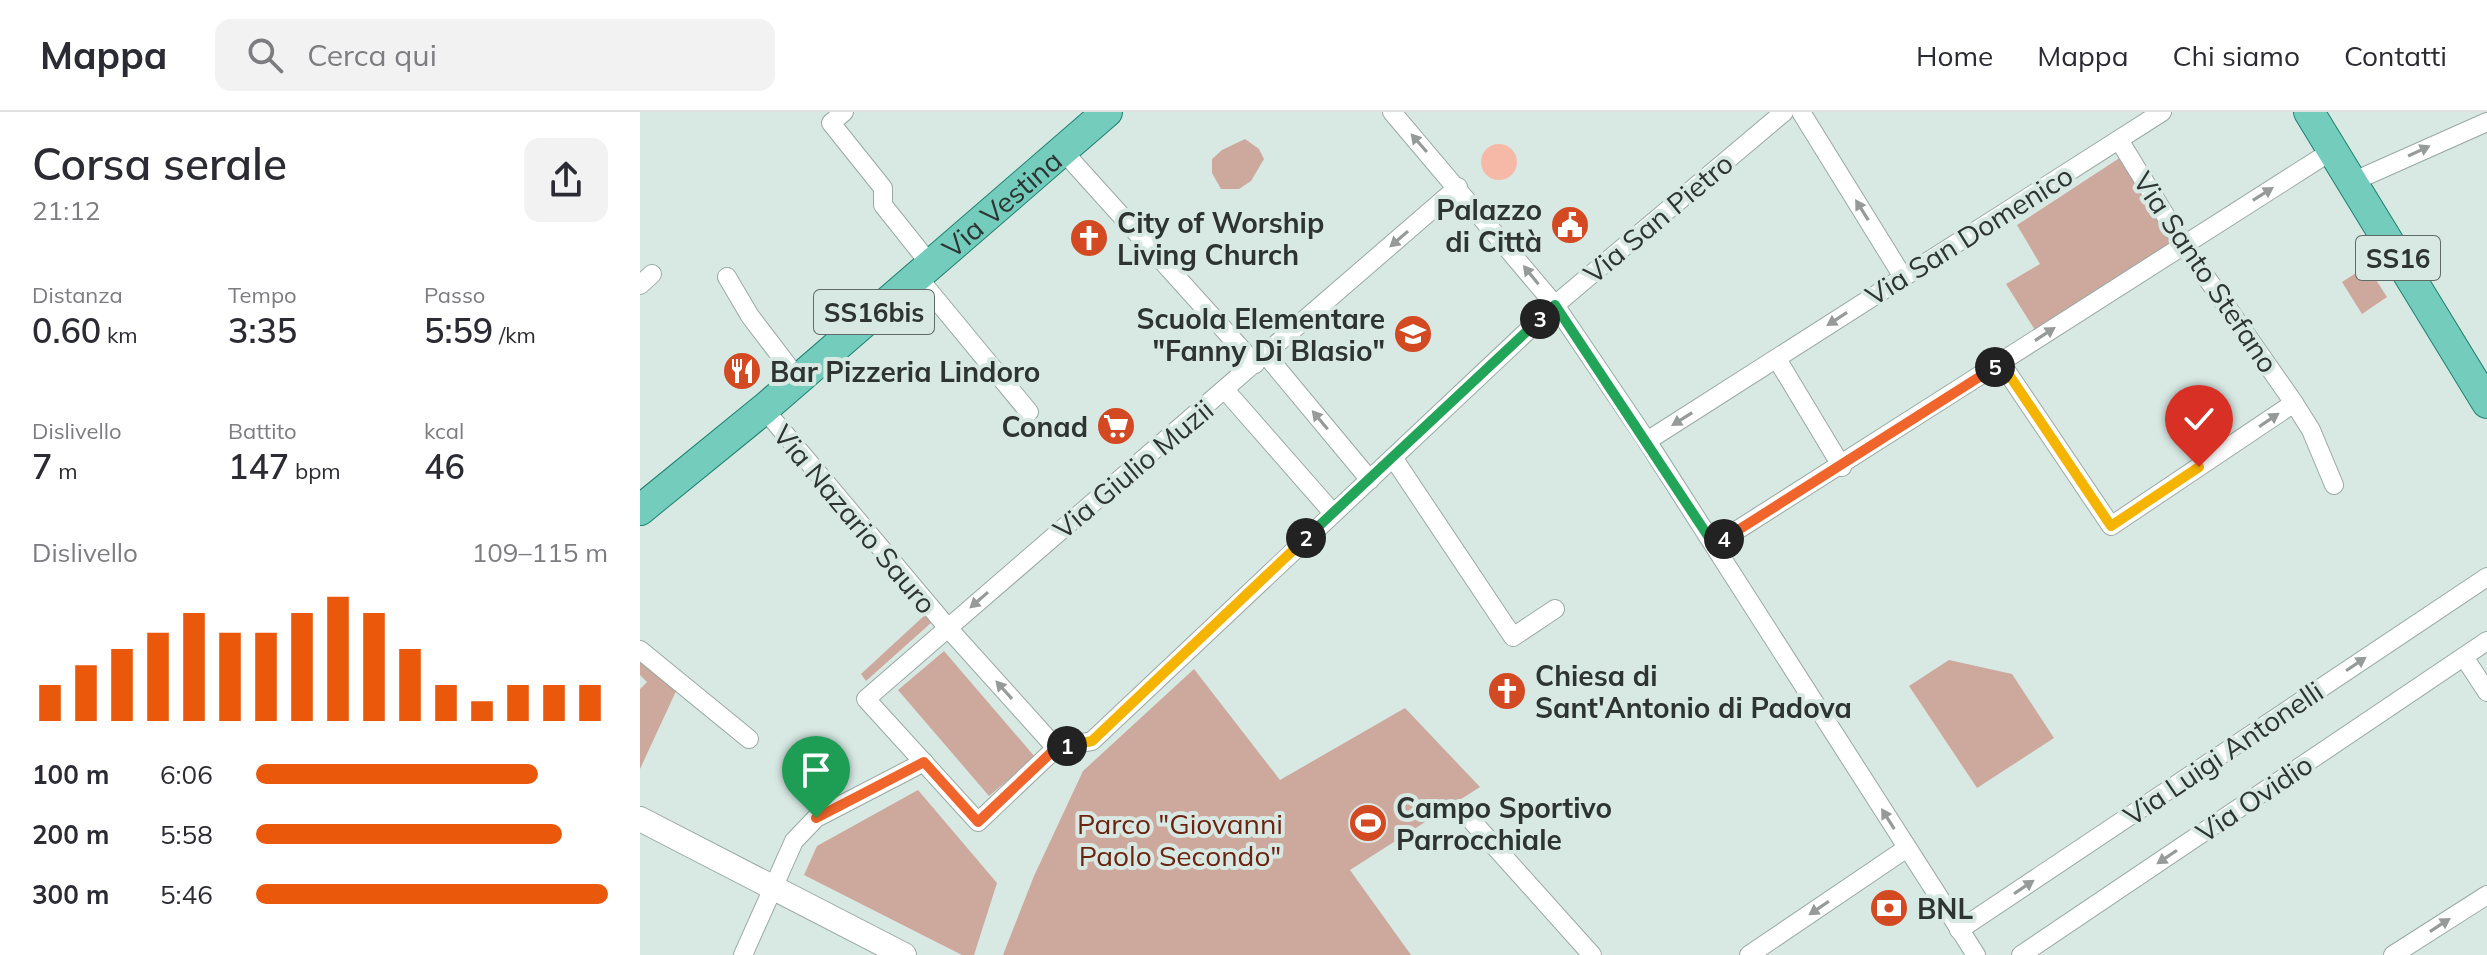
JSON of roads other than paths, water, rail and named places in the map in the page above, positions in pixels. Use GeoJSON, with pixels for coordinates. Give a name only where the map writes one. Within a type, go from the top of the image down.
{"type":"FeatureCollection","features":[{"type":"Feature","properties":{"kind":"main road","name":"Via Vestina"},"geometry":{"type":"LineString","coordinates":[[640,510],[764,409],[1107,112]]}},
{"type":"Feature","properties":{"kind":"main road","name":"SS16"},"geometry":{"type":"LineString","coordinates":[[2309,112],[2487,403]]}},
{"type":"Feature","properties":{"kind":"street"},"geometry":{"type":"LineString","coordinates":[[844,112],[831,123],[883,188],[883,205],[923,270],[1029,412]]}},
{"type":"Feature","properties":{"kind":"street"},"geometry":{"type":"LineString","coordinates":[[1392,112],[1555,305],[1647,441],[1976,955]]}},
{"type":"Feature","properties":{"kind":"street"},"geometry":{"type":"LineString","coordinates":[[1801,112],[1903,277]]}},
{"type":"Feature","properties":{"kind":"street","name":"Via San Domenico"},"geometry":{"type":"LineString","coordinates":[[1647,441],[2162,112]]}},
{"type":"Feature","properties":{"kind":"street","name":"Via San Pietro"},"geometry":{"type":"LineString","coordinates":[[1056,748],[1092,741],[1555,305],[1777,114]]}},
{"type":"Feature","properties":{"kind":"street"},"geometry":{"type":"LineString","coordinates":[[2352,182],[2487,122]]}},
{"type":"Feature","properties":{"kind":"street","name":"Via Santo Stefano"},"geometry":{"type":"LineString","coordinates":[[2119,140],[2183,244],[2311,430],[2334,485]]}},
{"type":"Feature","properties":{"kind":"street"},"geometry":{"type":"LineString","coordinates":[[1062,150],[1370,480]]}},
{"type":"Feature","properties":{"kind":"street"},"geometry":{"type":"LineString","coordinates":[[1714,545],[1842,467],[2333,150]]}},
{"type":"Feature","properties":{"kind":"street","name":"Via Giulio Muzii"},"geometry":{"type":"LineString","coordinates":[[924,762],[866,699],[1226,391],[1458,187]]}},
{"type":"Feature","properties":{"kind":"street"},"geometry":{"type":"LineString","coordinates":[[727,277],[750,316],[798,379]]}},
{"type":"Feature","properties":{"kind":"street"},"geometry":{"type":"LineString","coordinates":[[1777,359],[1842,467]]}},
{"type":"Feature","properties":{"kind":"street","name":"Via Santo Stefano"},"geometry":{"type":"LineString","coordinates":[[2001,363],[2111,526],[2294,403]]}},
{"type":"Feature","properties":{"kind":"street"},"geometry":{"type":"LineString","coordinates":[[1226,391],[1333,513]]}},
{"type":"Feature","properties":{"kind":"street","name":"Via Nazario Sauro"},"geometry":{"type":"LineString","coordinates":[[764,409],[948,628],[1056,748]]}},
{"type":"Feature","properties":{"kind":"street"},"geometry":{"type":"LineString","coordinates":[[1394,459],[1513,637],[1555,609]]}},
{"type":"Feature","properties":{"kind":"street","name":"Via Luigi Antonelli"},"geometry":{"type":"LineString","coordinates":[[1959,930],[2487,577]]}},
{"type":"Feature","properties":{"kind":"street","name":"Via Ovidio"},"geometry":{"type":"LineString","coordinates":[[2021,955],[2487,641]]}},
{"type":"Feature","properties":{"kind":"street"},"geometry":{"type":"LineString","coordinates":[[640,650],[749,739]]}},
{"type":"Feature","properties":{"kind":"street"},"geometry":{"type":"LineString","coordinates":[[2464,657],[2487,692]]}},
{"type":"Feature","properties":{"kind":"street"},"geometry":{"type":"LineString","coordinates":[[743,955],[794,841],[816,818],[924,762],[978,822],[1056,748]]}},
{"type":"Feature","properties":{"kind":"street"},"geometry":{"type":"LineString","coordinates":[[640,819],[904,955]]}},
{"type":"Feature","properties":{"kind":"street"},"geometry":{"type":"LineString","coordinates":[[1471,820],[1592,955]]}},
{"type":"Feature","properties":{"kind":"street"},"geometry":{"type":"LineString","coordinates":[[1749,955],[1907,848]]}},
{"type":"Feature","properties":{"kind":"street"},"geometry":{"type":"LineString","coordinates":[[2393,955],[2487,895]]}},
{"type":"Feature","properties":{"kind":"place","name":"Palazzo di Città"},"geometry":{"type":"Point","coordinates":[1570,225]}},
{"type":"Feature","properties":{"kind":"place","name":"City of Worship Living Church"},"geometry":{"type":"Point","coordinates":[1089,238]}},
{"type":"Feature","properties":{"kind":"place","name":"Scuola Elementare \"Fanny Di Blasio\""},"geometry":{"type":"Point","coordinates":[1413,334]}},
{"type":"Feature","properties":{"kind":"place","name":"Bar Pizzeria Lindoro"},"geometry":{"type":"Point","coordinates":[742,371]}},
{"type":"Feature","properties":{"kind":"place","name":"Conad"},"geometry":{"type":"Point","coordinates":[1116,426]}},
{"type":"Feature","properties":{"kind":"place","name":"Chiesa di Sant'Antonio di Padova"},"geometry":{"type":"Point","coordinates":[1507,691]}},
{"type":"Feature","properties":{"kind":"place","name":"Campo Sportivo Parrocchiale"},"geometry":{"type":"Point","coordinates":[1368,823]}},
{"type":"Feature","properties":{"kind":"place","name":"BNL"},"geometry":{"type":"Point","coordinates":[1889,908]}},
{"type":"Feature","properties":{"kind":"park label","name":"Parco \"Giovanni Paolo Secondo\""},"geometry":{"type":"Point","coordinates":[1180,839]}}]}
